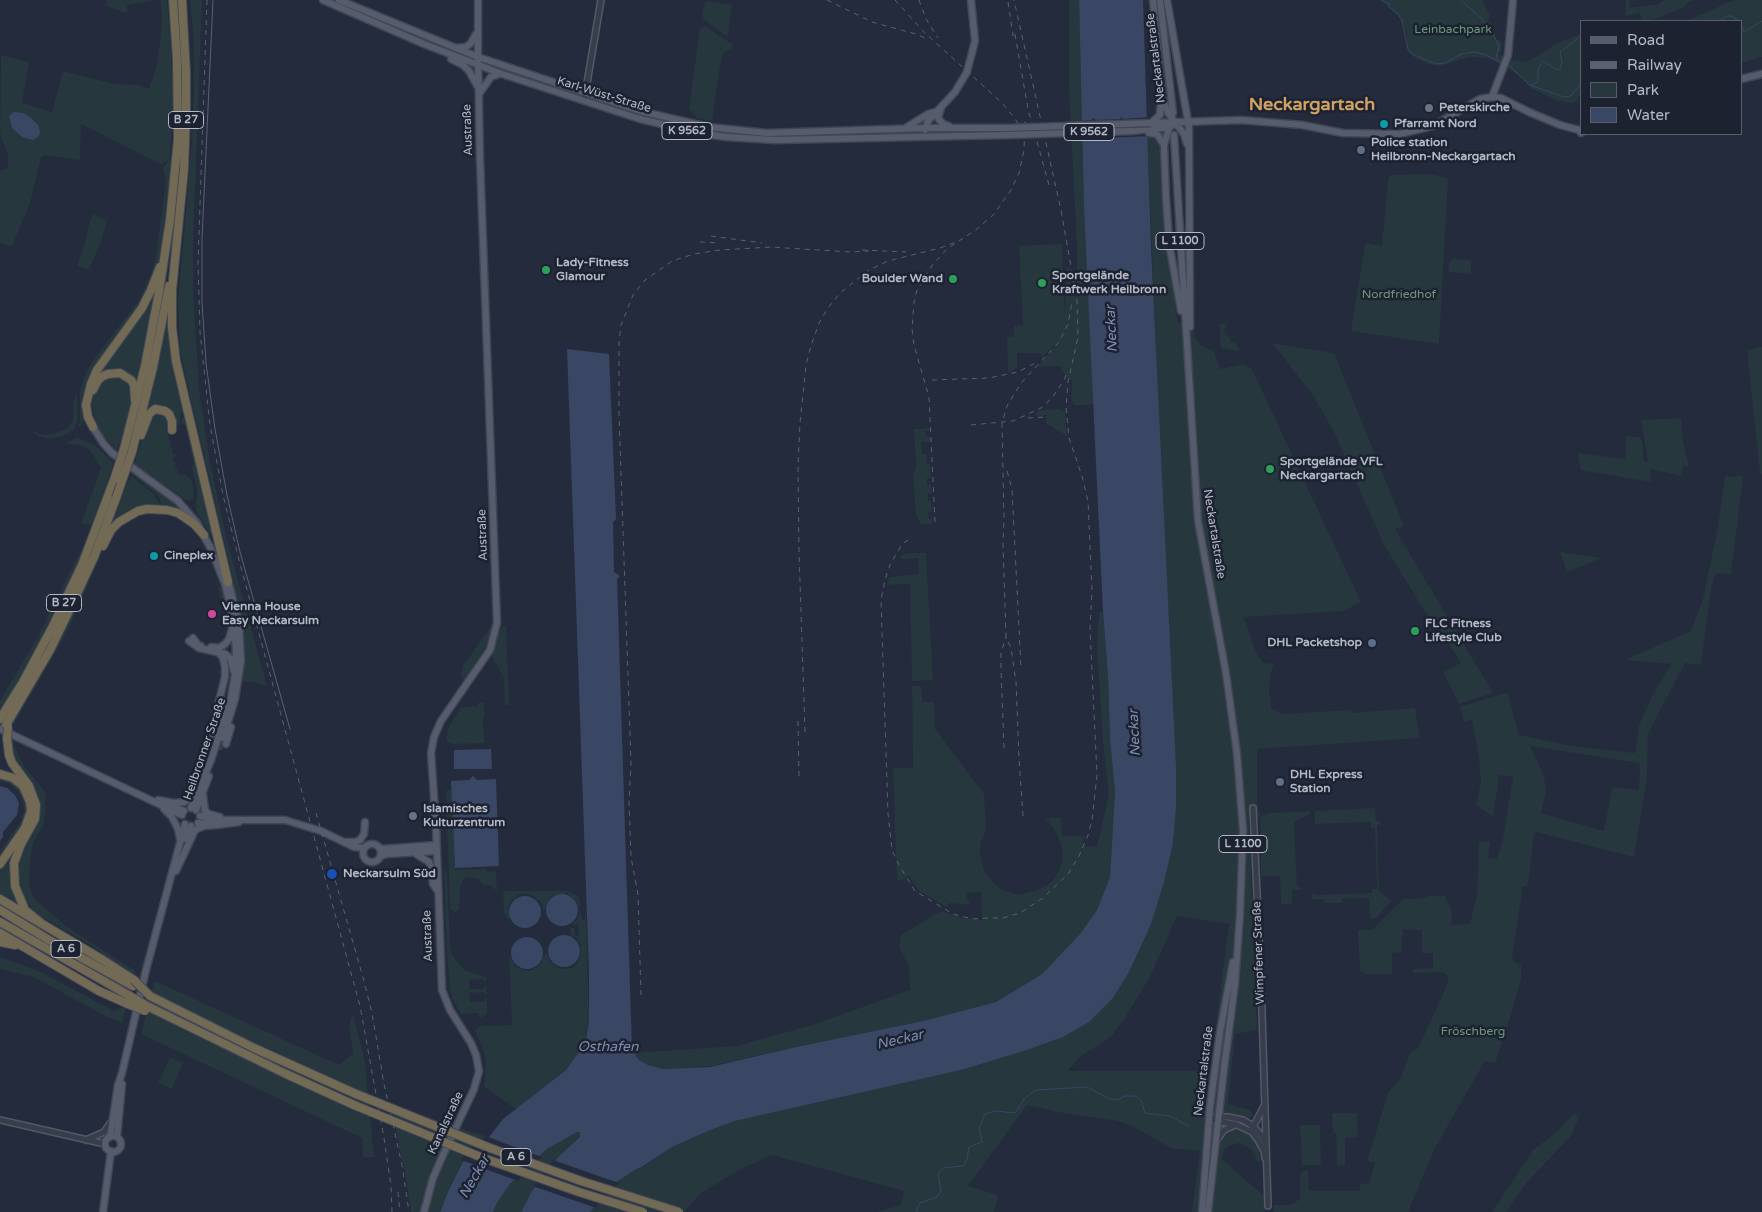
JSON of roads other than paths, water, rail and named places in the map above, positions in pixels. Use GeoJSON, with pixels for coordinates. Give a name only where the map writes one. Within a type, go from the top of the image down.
{"type":"FeatureCollection","features":[{"type":"Feature","properties":{"kind":"highway","name":"B 27"},"geometry":{"type":"LineString","coordinates":[[2,735],[4,725],[27,676],[82,565],[114,480],[135,409],[159,292],[169,229],[178,139],[177,60],[173,0]]}},
{"type":"Feature","properties":{"kind":"highway","name":"B 27"},"geometry":{"type":"LineString","coordinates":[[4,725],[12,716],[57,636],[89,568],[132,452],[153,368],[176,240],[184,169],[186,72],[182,0]]}},
{"type":"Feature","properties":{"kind":"highway"},"geometry":{"type":"LineString","coordinates":[[92,425],[88,417],[86,405],[91,384],[97,370],[129,328],[151,290],[159,269],[169,229]]}},
{"type":"Feature","properties":{"kind":"highway"},"geometry":{"type":"LineString","coordinates":[[176,240],[172,290],[172,327],[176,361],[228,582]]}},
{"type":"Feature","properties":{"kind":"highway"},"geometry":{"type":"LineString","coordinates":[[92,425],[90,404],[94,387],[98,380],[108,374],[120,373],[131,380],[135,392],[135,409]]}},
{"type":"Feature","properties":{"kind":"highway"},"geometry":{"type":"LineString","coordinates":[[132,452],[149,414],[155,409],[165,410],[169,414],[172,421],[172,430]]}},
{"type":"Feature","properties":{"kind":"highway"},"geometry":{"type":"LineString","coordinates":[[89,568],[95,562],[118,522],[138,511],[157,508],[168,510],[186,518],[204,535]]}},
{"type":"Feature","properties":{"kind":"highway"},"geometry":{"type":"LineString","coordinates":[[2,735],[8,755],[33,792],[36,805],[35,819],[21,844],[14,863],[15,886],[25,910],[40,923]]}},
{"type":"Feature","properties":{"kind":"highway"},"geometry":{"type":"LineString","coordinates":[[0,774],[13,778],[23,786],[30,802],[31,811],[25,828],[0,864]]}},
{"type":"Feature","properties":{"kind":"highway"},"geometry":{"type":"LineString","coordinates":[[0,899],[103,960],[134,983]]}},
{"type":"Feature","properties":{"kind":"highway","name":"A 6"},"geometry":{"type":"LineString","coordinates":[[0,910],[49,940],[134,983],[150,996],[254,1048],[356,1094],[490,1148],[582,1181],[679,1212]]}},
{"type":"Feature","properties":{"kind":"highway","name":"A 6"},"geometry":{"type":"LineString","coordinates":[[0,922],[146,1009],[354,1105],[483,1158],[643,1212]]}},
{"type":"Feature","properties":{"kind":"highway"},"geometry":{"type":"LineString","coordinates":[[0,933],[99,991],[129,1000]]}},
{"type":"Feature","properties":{"kind":"highway"},"geometry":{"type":"LineString","coordinates":[[0,942],[21,946]]}},
{"type":"Feature","properties":{"kind":"main road","name":"Karl-Wüst-Straße"},"geometry":{"type":"LineString","coordinates":[[323,0],[478,66],[669,127],[726,137],[775,140],[924,136]]}},
{"type":"Feature","properties":{"kind":"main road","name":"Karl-Wüst-Straße"},"geometry":{"type":"LineString","coordinates":[[339,0],[478,57],[662,117],[724,130],[776,133],[925,128]]}},
{"type":"Feature","properties":{"kind":"main road","name":"Austraße"},"geometry":{"type":"LineString","coordinates":[[471,1043],[450,1010],[442,990],[431,753],[434,737],[445,713],[490,650],[497,623],[478,66],[478,0]]}},
{"type":"Feature","properties":{"kind":"main road"},"geometry":{"type":"LineString","coordinates":[[924,136],[928,121],[962,82],[971,61],[975,42],[971,0]]}},
{"type":"Feature","properties":{"kind":"main road"},"geometry":{"type":"LineString","coordinates":[[1153,0],[1166,110],[1170,117],[1178,124],[1187,144],[1190,206],[1189,367]]}},
{"type":"Feature","properties":{"kind":"main road","name":"Neckartalstraße"},"geometry":{"type":"LineString","coordinates":[[1160,0],[1173,113]]}},
{"type":"Feature","properties":{"kind":"main road"},"geometry":{"type":"LineString","coordinates":[[1167,0],[1175,50],[1178,124],[1190,145],[1189,184]]}},
{"type":"Feature","properties":{"kind":"main road"},"geometry":{"type":"LineString","coordinates":[[1513,0],[1509,50],[1492,97],[1501,98],[1560,125],[1580,130]]}},
{"type":"Feature","properties":{"kind":"main road"},"geometry":{"type":"LineString","coordinates":[[455,48],[466,47],[471,43],[478,30]]}},
{"type":"Feature","properties":{"kind":"main road"},"geometry":{"type":"LineString","coordinates":[[424,44],[463,65],[471,73],[479,92],[491,77],[502,74]]}},
{"type":"Feature","properties":{"kind":"main road"},"geometry":{"type":"LineString","coordinates":[[1159,62],[1161,112],[1152,128],[1164,145],[1169,243],[1187,346]]}},
{"type":"Feature","properties":{"kind":"main road"},"geometry":{"type":"LineString","coordinates":[[1742,79],[1762,74]]}},
{"type":"Feature","properties":{"kind":"main road","name":"K 9562"},"geometry":{"type":"LineString","coordinates":[[925,128],[1007,132],[1132,131],[1178,124],[1240,120],[1302,126],[1343,133],[1400,134],[1433,126],[1480,99],[1492,97]]}},
{"type":"Feature","properties":{"kind":"main road"},"geometry":{"type":"LineString","coordinates":[[943,104],[939,112],[939,121],[955,128]]}},
{"type":"Feature","properties":{"kind":"main road"},"geometry":{"type":"LineString","coordinates":[[901,129],[911,126],[928,114],[936,111]]}},
{"type":"Feature","properties":{"kind":"main road"},"geometry":{"type":"LineString","coordinates":[[1164,145],[1178,124]]}},
{"type":"Feature","properties":{"kind":"main road","name":"K 9562"},"geometry":{"type":"LineString","coordinates":[[924,136],[1152,128]]}},
{"type":"Feature","properties":{"kind":"main road","name":"Neckartalstraße"},"geometry":{"type":"LineString","coordinates":[[1174,135],[1198,521],[1226,673],[1237,754],[1243,840],[1235,984],[1208,1212]]}},
{"type":"Feature","properties":{"kind":"main road","name":"Heilbronner Straße"},"geometry":{"type":"LineString","coordinates":[[92,425],[107,448],[178,501],[197,523],[212,548],[225,584],[234,623],[236,648],[235,674],[226,714],[192,814]]}},
{"type":"Feature","properties":{"kind":"main road","name":"Heilbronner Straße"},"geometry":{"type":"LineString","coordinates":[[132,468],[162,484],[191,509],[213,544],[228,582],[239,624],[241,661],[231,714],[203,793],[192,814]]}},
{"type":"Feature","properties":{"kind":"main road"},"geometry":{"type":"LineString","coordinates":[[234,623],[230,639],[219,648],[201,646],[191,640],[198,648],[225,654],[230,658],[235,674]]}},
{"type":"Feature","properties":{"kind":"main road"},"geometry":{"type":"LineString","coordinates":[[209,741],[225,677],[226,667],[219,653]]}},
{"type":"Feature","properties":{"kind":"main road"},"geometry":{"type":"LineString","coordinates":[[226,744],[239,700],[241,661]]}},
{"type":"Feature","properties":{"kind":"main road"},"geometry":{"type":"LineString","coordinates":[[4,725],[110,782],[192,814],[211,820],[257,819],[296,822],[364,851]]}},
{"type":"Feature","properties":{"kind":"main road"},"geometry":{"type":"LineString","coordinates":[[155,801],[184,802],[201,785]]}},
{"type":"Feature","properties":{"kind":"main road"},"geometry":{"type":"LineString","coordinates":[[203,793],[205,811],[209,814],[228,819]]}},
{"type":"Feature","properties":{"kind":"main road"},"geometry":{"type":"LineString","coordinates":[[155,801],[172,817],[178,829],[180,844]]}},
{"type":"Feature","properties":{"kind":"main road"},"geometry":{"type":"LineString","coordinates":[[192,814],[217,825]]}},
{"type":"Feature","properties":{"kind":"main road"},"geometry":{"type":"LineString","coordinates":[[114,1137],[107,1140],[105,1144],[111,1151],[116,1151],[120,1147],[120,1142],[114,1137],[113,1117],[118,1085],[146,970],[180,844],[192,814]]}},
{"type":"Feature","properties":{"kind":"main road"},"geometry":{"type":"LineString","coordinates":[[175,873],[192,814]]}},
{"type":"Feature","properties":{"kind":"main road"},"geometry":{"type":"LineString","coordinates":[[169,889],[195,830],[204,826],[257,819]]}},
{"type":"Feature","properties":{"kind":"main road"},"geometry":{"type":"LineString","coordinates":[[340,841],[355,842],[360,840],[364,834],[365,822]]}},
{"type":"Feature","properties":{"kind":"main road"},"geometry":{"type":"LineString","coordinates":[[364,851],[372,844],[376,844],[380,849],[381,856]]}},
{"type":"Feature","properties":{"kind":"main road"},"geometry":{"type":"LineString","coordinates":[[380,849],[436,848]]}},
{"type":"Feature","properties":{"kind":"main road"},"geometry":{"type":"LineString","coordinates":[[364,851],[365,859],[372,862],[387,854],[412,853],[436,848]]}},
{"type":"Feature","properties":{"kind":"main road"},"geometry":{"type":"LineString","coordinates":[[412,853],[424,857],[429,862],[432,870],[433,884],[438,891]]}},
{"type":"Feature","properties":{"kind":"main road","name":"Neckartalstraße"},"geometry":{"type":"LineString","coordinates":[[1202,1212],[1209,1118],[1220,1032],[1238,934]]}},
{"type":"Feature","properties":{"kind":"main road","name":"Kanalstraße"},"geometry":{"type":"LineString","coordinates":[[424,1212],[433,1178],[477,1080],[478,1063],[471,1043]]}},
{"type":"Feature","properties":{"kind":"main road"},"geometry":{"type":"LineString","coordinates":[[114,1137],[122,1073]]}},
{"type":"Feature","properties":{"kind":"main road"},"geometry":{"type":"LineString","coordinates":[[103,1212],[111,1151]]}},
{"type":"Feature","properties":{"kind":"street"},"geometry":{"type":"LineString","coordinates":[[584,101],[601,0]]}},
{"type":"Feature","properties":{"kind":"street","name":"Wimpfener Straße"},"geometry":{"type":"LineString","coordinates":[[1253,808],[1268,1209]]}},
{"type":"Feature","properties":{"kind":"street","name":"Wimpfener Straße"},"geometry":{"type":"LineString","coordinates":[[1265,1098],[1263,1111],[1252,1129],[1264,1152],[1268,1209]]}},
{"type":"Feature","properties":{"kind":"street"},"geometry":{"type":"LineString","coordinates":[[85,1140],[104,1132],[113,1117]]}},
{"type":"Feature","properties":{"kind":"street"},"geometry":{"type":"LineString","coordinates":[[1209,1118],[1243,1120],[1262,1136],[1267,1147]]}},
{"type":"Feature","properties":{"kind":"street"},"geometry":{"type":"LineString","coordinates":[[1218,1119],[1252,1129]]}},
{"type":"Feature","properties":{"kind":"street"},"geometry":{"type":"LineString","coordinates":[[0,1120],[105,1144]]}},
{"type":"Feature","properties":{"kind":"street"},"geometry":{"type":"LineString","coordinates":[[1215,1145],[1224,1130],[1237,1125]]}},
{"type":"Feature","properties":{"kind":"water"},"geometry":{"type":"Polygon","coordinates":[[[1079,0],[1143,0],[1151,247],[1176,766],[1176,809],[1173,843],[1164,882],[1151,924],[1129,972],[1113,998],[1089,1022],[1063,1037],[961,1070],[735,1121],[672,1147],[638,1168],[618,1181],[590,1212],[521,1212],[532,1191],[559,1156],[580,1137],[580,1132],[577,1132],[547,1149],[510,1184],[493,1212],[440,1212],[464,1160],[471,1151],[489,1137],[503,1119],[566,1070],[585,1043],[589,1024],[589,973],[567,349],[609,354],[616,519],[613,522],[614,572],[620,576],[617,579],[632,1050],[639,1060],[648,1065],[664,1069],[710,1067],[923,1021],[996,1002],[1042,974],[1080,934],[1097,910],[1110,877],[1115,792],[1110,740],[1103,612],[1084,209],[1079,0]]]}},
{"type":"Feature","properties":{"kind":"water"},"geometry":{"type":"Polygon","coordinates":[[[14,112],[23,113],[39,126],[40,133],[38,137],[33,140],[22,137],[12,128],[9,116],[14,112]]]}},
{"type":"Feature","properties":{"kind":"water"},"geometry":{"type":"Polygon","coordinates":[[[491,749],[492,769],[454,769],[454,750],[491,749]]]}},
{"type":"Feature","properties":{"kind":"water"},"geometry":{"type":"Polygon","coordinates":[[[473,776],[477,780],[496,779],[499,866],[455,868],[451,781],[469,780],[473,776]]]}},
{"type":"Feature","properties":{"kind":"water"},"geometry":{"type":"Polygon","coordinates":[[[0,786],[7,788],[15,795],[19,803],[17,815],[3,832],[3,837],[0,841],[0,786]]]}},
{"type":"Feature","properties":{"kind":"water"},"geometry":{"type":"Polygon","coordinates":[[[562,894],[568,895],[573,899],[577,904],[577,916],[573,921],[568,925],[562,926],[556,925],[551,921],[547,916],[546,910],[547,904],[551,899],[556,895],[562,894]]]}},
{"type":"Feature","properties":{"kind":"water"},"geometry":{"type":"Polygon","coordinates":[[[525,896],[531,897],[536,901],[540,906],[540,918],[536,923],[531,927],[525,928],[519,927],[514,923],[510,918],[509,912],[510,906],[514,901],[519,897],[525,896]]]}},
{"type":"Feature","properties":{"kind":"water"},"geometry":{"type":"Polygon","coordinates":[[[564,935],[570,936],[575,940],[579,945],[579,957],[575,962],[570,966],[564,967],[558,966],[553,962],[549,957],[548,951],[549,945],[553,940],[558,936],[564,935]]]}},
{"type":"Feature","properties":{"kind":"water"},"geometry":{"type":"Polygon","coordinates":[[[527,937],[533,938],[538,942],[542,947],[542,959],[538,964],[533,968],[527,969],[521,968],[516,964],[512,959],[511,953],[512,947],[516,942],[521,938],[527,937]]]}},
{"type":"Feature","properties":{"kind":"waterway"},"geometry":{"type":"LineString","coordinates":[[1381,0],[1389,4],[1388,6],[1402,20],[1408,49],[1412,54],[1436,64],[1445,63],[1461,54],[1475,52],[1502,63]]}},
{"type":"Feature","properties":{"kind":"waterway"},"geometry":{"type":"LineString","coordinates":[[1461,0],[1481,18],[1492,33],[1499,46],[1497,59]]}},
{"type":"Feature","properties":{"kind":"waterway"},"geometry":{"type":"LineString","coordinates":[[1721,20],[1727,16],[1732,16],[1738,20]]}},
{"type":"Feature","properties":{"kind":"waterway"},"geometry":{"type":"LineString","coordinates":[[1742,27],[1744,32],[1762,21]]}},
{"type":"Feature","properties":{"kind":"waterway"},"geometry":{"type":"LineString","coordinates":[[1532,85],[1538,82],[1538,70],[1543,61],[1557,70],[1560,69],[1562,62],[1560,52],[1580,37]]}},
{"type":"Feature","properties":{"kind":"waterway"},"geometry":{"type":"LineString","coordinates":[[1508,65],[1530,85],[1564,97],[1571,96],[1580,84]]}},
{"type":"Feature","properties":{"kind":"waterway"},"geometry":{"type":"LineString","coordinates":[[916,1212],[920,1203],[937,1197],[941,1191],[938,1174],[943,1168],[963,1166],[967,1159],[969,1147],[982,1142],[979,1128],[985,1114],[995,1111],[1015,1113],[1025,1098],[1036,1090],[1087,1087],[1110,1099],[1118,1100],[1124,1096],[1135,1096],[1141,1100],[1145,1113],[1170,1116],[1190,1127]]}},
{"type":"Feature","properties":{"kind":"tunnel"},"geometry":{"type":"LineString","coordinates":[[209,741],[212,745],[221,747],[226,744]]}},
{"type":"Feature","properties":{"kind":"tram line"},"geometry":{"type":"LineString","coordinates":[[213,0],[202,239],[202,302],[206,363],[215,429],[240,552],[290,729]]}},
{"type":"Feature","properties":{"kind":"railway"},"geometry":{"type":"LineString","coordinates":[[207,0],[198,264],[200,332],[210,425],[223,495],[239,560],[360,1006],[384,1138],[391,1186],[392,1212]]}},
{"type":"Feature","properties":{"kind":"railway"},"geometry":{"type":"LineString","coordinates":[[827,0],[872,22],[916,34],[929,40]]}},
{"type":"Feature","properties":{"kind":"railway"},"geometry":{"type":"LineString","coordinates":[[895,0],[924,32],[1002,103],[1024,132]]}},
{"type":"Feature","properties":{"kind":"railway"},"geometry":{"type":"LineString","coordinates":[[919,0],[926,19],[938,38]]}},
{"type":"Feature","properties":{"kind":"railway"},"geometry":{"type":"LineString","coordinates":[[908,540],[902,544],[890,565],[881,600],[888,814],[892,850],[915,891],[953,914],[972,919],[1003,918],[1020,913],[1043,898],[1068,874],[1079,856],[1088,835],[1092,820],[1097,775],[1090,629],[1092,590],[1088,501],[1069,438],[1066,407],[1068,382],[1078,337],[1077,301],[1061,210],[1014,0]]}},
{"type":"Feature","properties":{"kind":"railway"},"geometry":{"type":"LineString","coordinates":[[1008,2],[1014,42]]}},
{"type":"Feature","properties":{"kind":"railway"},"geometry":{"type":"LineString","coordinates":[[1015,34],[1028,109],[1049,185]]}},
{"type":"Feature","properties":{"kind":"railway"},"geometry":{"type":"LineString","coordinates":[[935,522],[929,397],[914,345],[912,329],[914,302],[917,290],[933,264],[947,249],[977,229],[994,214],[1011,190],[1019,173],[1024,150],[1025,119]]}},
{"type":"Feature","properties":{"kind":"railway"},"geometry":{"type":"LineString","coordinates":[[711,236],[762,243]]}},
{"type":"Feature","properties":{"kind":"railway"},"geometry":{"type":"LineString","coordinates":[[805,732],[798,465],[806,365],[811,346],[819,323],[828,308],[840,293],[869,270],[888,261],[940,248],[959,241]]}},
{"type":"Feature","properties":{"kind":"railway"},"geometry":{"type":"LineString","coordinates":[[700,242],[720,243]]}},
{"type":"Feature","properties":{"kind":"railway"},"geometry":{"type":"LineString","coordinates":[[641,995],[638,894],[631,857],[629,802],[631,763],[619,414],[619,341],[621,325],[633,295],[644,281],[672,261],[694,254],[720,250],[771,247],[850,252],[869,251]]}},
{"type":"Feature","properties":{"kind":"railway"},"geometry":{"type":"LineString","coordinates":[[862,250],[906,252]]}},
{"type":"Feature","properties":{"kind":"railway"},"geometry":{"type":"LineString","coordinates":[[1023,816],[1016,682],[1011,648],[1006,637],[1002,423],[1007,406],[1021,383],[1059,342],[1068,324],[1072,302]]}},
{"type":"Feature","properties":{"kind":"railway"},"geometry":{"type":"LineString","coordinates":[[932,380],[989,378],[1018,372],[1037,362]]}},
{"type":"Feature","properties":{"kind":"railway"},"geometry":{"type":"LineString","coordinates":[[971,425],[1013,421],[1041,408],[1052,398],[1067,373]]}},
{"type":"Feature","properties":{"kind":"railway"},"geometry":{"type":"LineString","coordinates":[[1028,418],[1045,417]]}},
{"type":"Feature","properties":{"kind":"railway"},"geometry":{"type":"LineString","coordinates":[[1007,471],[1012,489],[1021,668]]}},
{"type":"Feature","properties":{"kind":"railway"},"geometry":{"type":"LineString","coordinates":[[1004,748],[1001,653],[1006,637]]}},
{"type":"Feature","properties":{"kind":"railway"},"geometry":{"type":"LineString","coordinates":[[798,721],[799,778]]}},
{"type":"Feature","properties":{"kind":"railway"},"geometry":{"type":"LineString","coordinates":[[316,813],[372,1013],[384,1084],[402,1165],[409,1212]]}},
{"type":"Feature","properties":{"kind":"railway"},"geometry":{"type":"LineString","coordinates":[[398,1192],[400,1212]]}},
{"type":"Feature","properties":{"kind":"place","name":"Peterskirche"},"geometry":{"type":"Point","coordinates":[1429,108]}},
{"type":"Feature","properties":{"kind":"place","name":"Pfarramt Nord"},"geometry":{"type":"Point","coordinates":[1384,124]}},
{"type":"Feature","properties":{"kind":"place","name":"Police station Heilbronn-Neckargartach"},"geometry":{"type":"Point","coordinates":[1361,150]}},
{"type":"Feature","properties":{"kind":"place","name":"Lady-Fitness Glamour"},"geometry":{"type":"Point","coordinates":[546,270]}},
{"type":"Feature","properties":{"kind":"place","name":"Boulder Wand"},"geometry":{"type":"Point","coordinates":[953,279]}},
{"type":"Feature","properties":{"kind":"place","name":"Sportgelände Kraftwerk Heilbronn"},"geometry":{"type":"Point","coordinates":[1042,283]}},
{"type":"Feature","properties":{"kind":"place","name":"Sportgelände VFL Neckargartach"},"geometry":{"type":"Point","coordinates":[1270,469]}},
{"type":"Feature","properties":{"kind":"place","name":"Cineplex"},"geometry":{"type":"Point","coordinates":[154,556]}},
{"type":"Feature","properties":{"kind":"place","name":"Vienna House Easy Neckarsulm"},"geometry":{"type":"Point","coordinates":[212,614]}},
{"type":"Feature","properties":{"kind":"place","name":"FLC Fitness Lifestyle Club"},"geometry":{"type":"Point","coordinates":[1415,631]}},
{"type":"Feature","properties":{"kind":"place","name":"DHL Packetshop"},"geometry":{"type":"Point","coordinates":[1372,643]}},
{"type":"Feature","properties":{"kind":"place","name":"DHL Express Station"},"geometry":{"type":"Point","coordinates":[1280,782]}},
{"type":"Feature","properties":{"kind":"place","name":"Islamisches Kulturzentrum"},"geometry":{"type":"Point","coordinates":[413,816]}},
{"type":"Feature","properties":{"kind":"place","name":"Neckarsulm Süd"},"geometry":{"type":"Point","coordinates":[332,874]}},
{"type":"Feature","properties":{"kind":"district","name":"Neckargartach"},"geometry":{"type":"Point","coordinates":[1312,105]}},
{"type":"Feature","properties":{"kind":"park label","name":"Leinbachpark"},"geometry":{"type":"Point","coordinates":[1453,30]}},
{"type":"Feature","properties":{"kind":"park label","name":"Nordfriedhof"},"geometry":{"type":"Point","coordinates":[1399,295]}},
{"type":"Feature","properties":{"kind":"park label","name":"Fröschberg"},"geometry":{"type":"Point","coordinates":[1473,1032]}},
{"type":"Feature","properties":{"kind":"water label","name":"Neckar"},"geometry":{"type":"Point","coordinates":[1112,329]}},
{"type":"Feature","properties":{"kind":"water label","name":"Neckar"},"geometry":{"type":"Point","coordinates":[1135,733]}},
{"type":"Feature","properties":{"kind":"water label","name":"Neckar"},"geometry":{"type":"Point","coordinates":[900,1040]}},
{"type":"Feature","properties":{"kind":"water label","name":"Osthafen"},"geometry":{"type":"Point","coordinates":[608,1047]}},
{"type":"Feature","properties":{"kind":"water label","name":"Neckar"},"geometry":{"type":"Point","coordinates":[475,1177]}}]}
